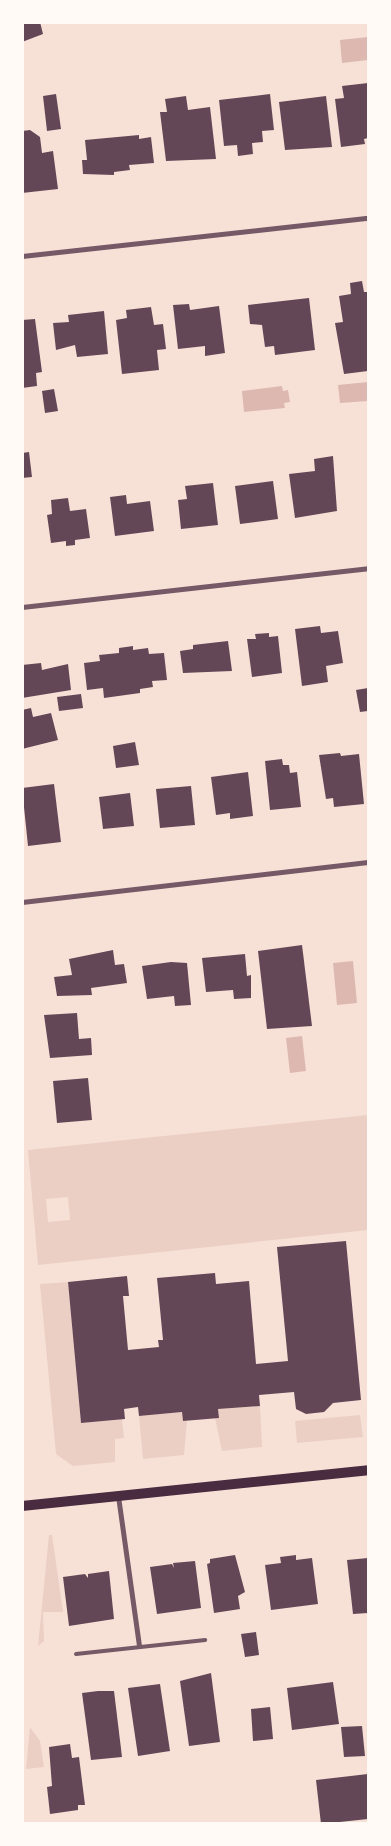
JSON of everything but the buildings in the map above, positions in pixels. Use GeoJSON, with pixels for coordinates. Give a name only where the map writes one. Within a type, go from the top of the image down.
{"type":"FeatureCollection","features":[{"type":"Feature","properties":{"kind":"main road"},"geometry":{"type":"LineString","coordinates":[[22,1506],[368,1470]]}},
{"type":"Feature","properties":{"kind":"street"},"geometry":{"type":"LineString","coordinates":[[22,256],[368,218]]}},
{"type":"Feature","properties":{"kind":"street"},"geometry":{"type":"LineString","coordinates":[[22,607],[368,568]]}},
{"type":"Feature","properties":{"kind":"street"},"geometry":{"type":"LineString","coordinates":[[22,902],[368,862]]}},
{"type":"Feature","properties":{"kind":"street"},"geometry":{"type":"LineString","coordinates":[[118,1496],[138,1646]]}},
{"type":"Feature","properties":{"kind":"lane"},"geometry":{"type":"LineString","coordinates":[[76,1654],[205,1640]]}},
{"type":"Feature","properties":{"kind":"shaded area"},"geometry":{"type":"Polygon","coordinates":[[[368,37],[368,60],[342,63],[340,40],[368,37]]]}},
{"type":"Feature","properties":{"kind":"shaded area"},"geometry":{"type":"Polygon","coordinates":[[[368,382],[368,401],[340,403],[338,385],[368,382]]]}},
{"type":"Feature","properties":{"kind":"shaded area"},"geometry":{"type":"Polygon","coordinates":[[[282,386],[283,391],[288,390],[290,402],[284,403],[285,408],[244,412],[242,391],[282,386]]]}},
{"type":"Feature","properties":{"kind":"shaded area"},"geometry":{"type":"Polygon","coordinates":[[[353,961],[357,1003],[337,1005],[333,963],[353,961]]]}},
{"type":"Feature","properties":{"kind":"shaded area"},"geometry":{"type":"Polygon","coordinates":[[[302,1036],[306,1071],[290,1073],[286,1038],[302,1036]]]}},
{"type":"Feature","properties":{"kind":"shaded area"},"geometry":{"type":"Polygon","coordinates":[[[368,1115],[368,1230],[38,1265],[28,1150],[368,1115]],[[68,1197],[46,1199],[48,1222],[70,1220],[68,1197]]]}},
{"type":"Feature","properties":{"kind":"shaded area"},"geometry":{"type":"Polygon","coordinates":[[[68,1282],[81,1423],[122,1419],[124,1438],[115,1439],[115,1462],[73,1466],[56,1454],[40,1284],[68,1282]]]}},
{"type":"Feature","properties":{"kind":"shaded area"},"geometry":{"type":"Polygon","coordinates":[[[260,1406],[262,1447],[222,1451],[215,1418],[219,1418],[218,1409],[260,1406]]]}},
{"type":"Feature","properties":{"kind":"shaded area"},"geometry":{"type":"Polygon","coordinates":[[[182,1412],[183,1421],[187,1421],[184,1455],[143,1459],[139,1416],[182,1412]]]}},
{"type":"Feature","properties":{"kind":"shaded area"},"geometry":{"type":"Polygon","coordinates":[[[360,1415],[363,1437],[297,1443],[295,1421],[360,1415]]]}},
{"type":"Feature","properties":{"kind":"shaded area"},"geometry":{"type":"Polygon","coordinates":[[[49,1535],[52,1535],[63,1612],[43,1612],[44,1641],[38,1646],[49,1535]]]}},
{"type":"Feature","properties":{"kind":"shaded area"},"geometry":{"type":"Polygon","coordinates":[[[30,1727],[40,1741],[44,1767],[26,1769],[30,1727]]]}}]}
